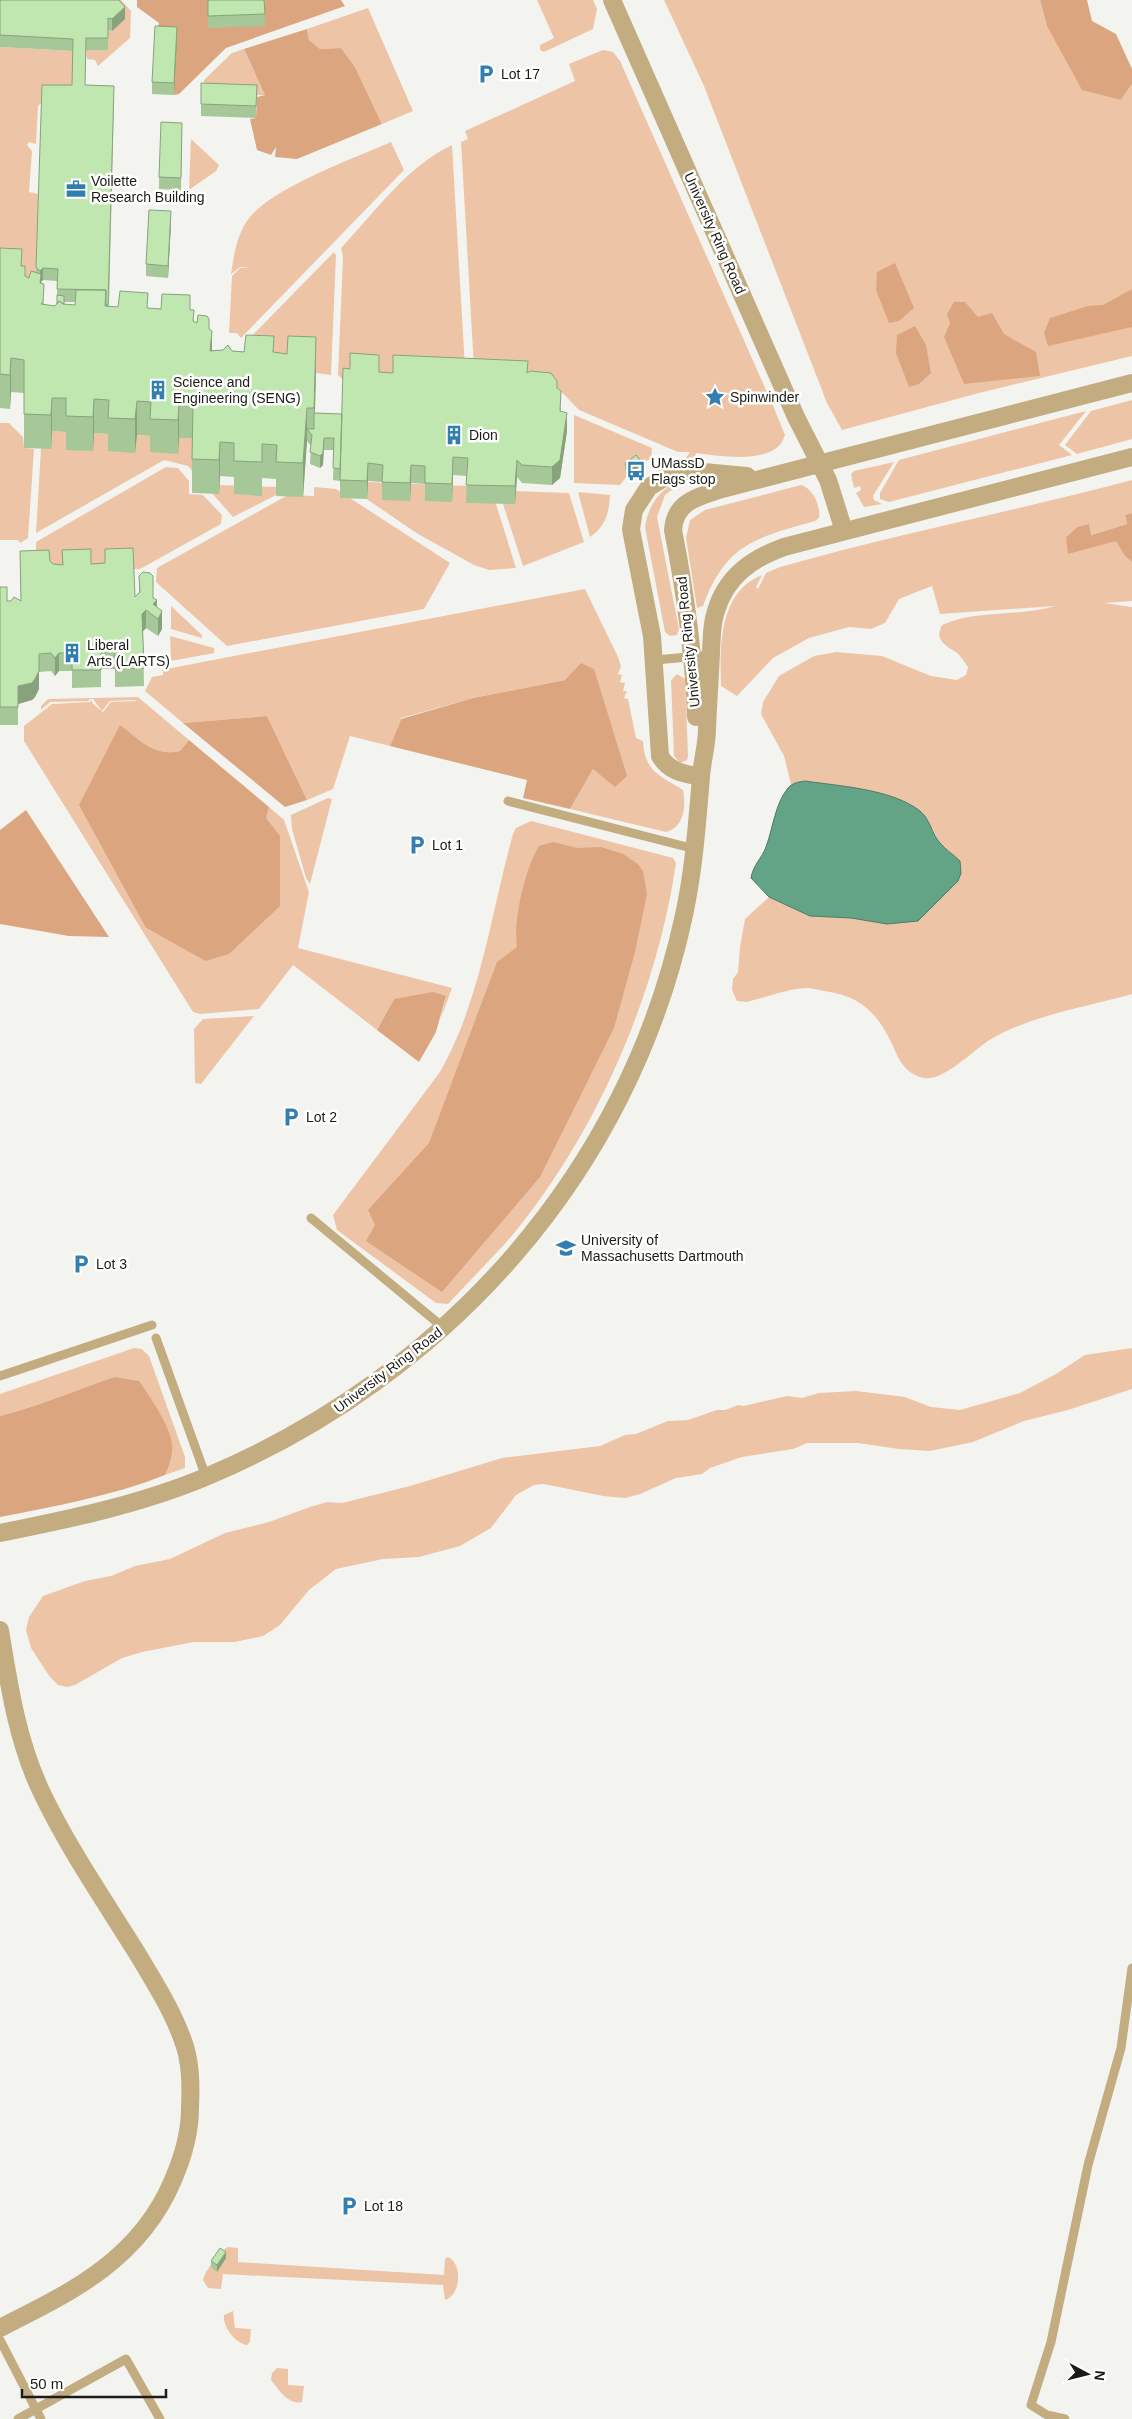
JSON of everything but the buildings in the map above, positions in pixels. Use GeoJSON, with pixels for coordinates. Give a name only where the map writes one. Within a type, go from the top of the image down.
{"type":"FeatureCollection","features":[{"type":"Feature","properties":{"kind":"street","name":"University Ring Road"},"geometry":{"type":"LineString","coordinates":[[612,0],[796,417],[821,463],[844,531]]}},
{"type":"Feature","properties":{"kind":"street","name":"University Ring Road"},"geometry":{"type":"LineString","coordinates":[[701,777],[692,657],[673,530],[676,514],[687,502],[694,498],[821,463],[1132,383]]}},
{"type":"Feature","properties":{"kind":"street","name":"University Ring Road"},"geometry":{"type":"LineString","coordinates":[[0,1532],[113,1507],[206,1477],[275,1445],[328,1415],[381,1379],[444,1328],[494,1279],[527,1241],[557,1202],[608,1120],[632,1072],[663,994],[680,935],[695,850],[707,733],[712,627],[722,594],[738,574],[758,558],[773,551],[1132,457]]}},
{"type":"Feature","properties":{"kind":"street"},"geometry":{"type":"LineString","coordinates":[[701,777],[676,771],[664,762],[660,756],[655,660],[644,587],[631,529],[638,502],[656,482],[681,472],[734,476],[773,476]]}},
{"type":"Feature","properties":{"kind":"street"},"geometry":{"type":"LineString","coordinates":[[0,1630],[17,1727],[28,1760],[55,1820],[150,1974],[171,2014],[183,2039],[191,2081],[190,2124],[181,2162],[168,2194],[152,2221],[123,2254],[93,2276],[65,2294],[0,2328]]}},
{"type":"Feature","properties":{"kind":"lane"},"geometry":{"type":"LineString","coordinates":[[655,660],[711,655]]}},
{"type":"Feature","properties":{"kind":"lane"},"geometry":{"type":"LineString","coordinates":[[508,801],[695,850]]}},
{"type":"Feature","properties":{"kind":"lane"},"geometry":{"type":"LineString","coordinates":[[311,1218],[444,1328]]}},
{"type":"Feature","properties":{"kind":"lane"},"geometry":{"type":"LineString","coordinates":[[0,1376],[152,1325]]}},
{"type":"Feature","properties":{"kind":"lane"},"geometry":{"type":"LineString","coordinates":[[156,1338],[206,1477]]}},
{"type":"Feature","properties":{"kind":"lane"},"geometry":{"type":"LineString","coordinates":[[1065,2419],[1047,2415],[1031,2405],[1051,2342],[1088,2165],[1121,2048],[1132,1968]]}},
{"type":"Feature","properties":{"kind":"lane"},"geometry":{"type":"LineString","coordinates":[[0,2340],[41,2419]]}},
{"type":"Feature","properties":{"kind":"lane"},"geometry":{"type":"LineString","coordinates":[[18,2419],[126,2359],[160,2419]]}},
{"type":"Feature","properties":{"kind":"shaded area"},"geometry":{"type":"Polygon","coordinates":[[[109,0],[121,0],[131,11],[130,38],[98,66],[95,60],[87,59],[86,50],[107,50],[108,30],[112,31],[109,0]]]}},
{"type":"Feature","properties":{"kind":"shaded area"},"geometry":{"type":"Polygon","coordinates":[[[137,0],[341,0],[345,6],[226,48],[179,94],[174,95],[155,38],[159,23],[137,7],[137,0]]]}},
{"type":"Feature","properties":{"kind":"shaded area"},"geometry":{"type":"Polygon","coordinates":[[[537,0],[593,0],[597,9],[593,29],[544,52],[540,50],[540,45],[554,38],[537,0]]]}},
{"type":"Feature","properties":{"kind":"shaded area"},"geometry":{"type":"Polygon","coordinates":[[[664,0],[1040,0],[1047,26],[1121,100],[1132,84],[1132,356],[979,393],[842,430],[827,403],[704,86],[664,0]]]}},
{"type":"Feature","properties":{"kind":"shaded area"},"geometry":{"type":"Polygon","coordinates":[[[1040,0],[1087,0],[1092,21],[1116,34],[1132,69],[1132,84],[1121,100],[1082,90],[1047,26],[1040,0]]]}},
{"type":"Feature","properties":{"kind":"shaded area"},"geometry":{"type":"Polygon","coordinates":[[[368,8],[413,111],[382,124],[355,67],[341,48],[320,49],[309,40],[307,29],[368,8]]]}},
{"type":"Feature","properties":{"kind":"shaded area"},"geometry":{"type":"Polygon","coordinates":[[[307,29],[309,40],[320,49],[341,48],[355,67],[382,124],[297,159],[275,157],[276,147],[271,155],[257,150],[250,119],[256,118],[257,97],[265,95],[244,49],[307,29]]]}},
{"type":"Feature","properties":{"kind":"shaded area"},"geometry":{"type":"Polygon","coordinates":[[[0,47],[73,51],[72,97],[42,102],[38,106],[36,144],[29,142],[27,145],[32,151],[29,192],[38,194],[36,279],[0,282],[0,47]]]}},
{"type":"Feature","properties":{"kind":"shaded area"},"geometry":{"type":"Polygon","coordinates":[[[244,49],[265,95],[235,96],[204,90],[204,80],[232,53],[244,49]]]}},
{"type":"Feature","properties":{"kind":"shaded area"},"geometry":{"type":"Polygon","coordinates":[[[603,50],[613,52],[620,61],[774,408],[785,435],[780,445],[771,451],[746,457],[696,453],[695,460],[685,459],[690,452],[678,452],[579,410],[547,377],[474,368],[461,142],[468,139],[465,131],[575,81],[569,64],[603,50]]]}},
{"type":"Feature","properties":{"kind":"shaded area"},"geometry":{"type":"Polygon","coordinates":[[[191,139],[219,165],[216,171],[189,190],[191,139]]]}},
{"type":"Feature","properties":{"kind":"shaded area"},"geometry":{"type":"Polygon","coordinates":[[[391,142],[404,170],[241,338],[237,333],[229,333],[232,276],[240,268],[249,267],[240,267],[231,274],[233,259],[239,237],[250,217],[261,206],[296,184],[391,142]]]}},
{"type":"Feature","properties":{"kind":"shaded area"},"geometry":{"type":"Polygon","coordinates":[[[452,145],[465,368],[350,386],[338,375],[343,257],[341,248],[406,177],[420,165],[452,145]]]}},
{"type":"Feature","properties":{"kind":"shaded area"},"geometry":{"type":"Polygon","coordinates":[[[334,252],[336,255],[331,375],[316,373],[246,342],[334,252]]]}},
{"type":"Feature","properties":{"kind":"shaded area"},"geometry":{"type":"Polygon","coordinates":[[[895,263],[914,308],[899,321],[889,323],[876,290],[877,272],[895,263]]]}},
{"type":"Feature","properties":{"kind":"shaded area"},"geometry":{"type":"Polygon","coordinates":[[[1132,289],[1132,327],[1048,346],[1044,333],[1050,318],[1088,306],[1103,305],[1132,289]]]}},
{"type":"Feature","properties":{"kind":"shaded area"},"geometry":{"type":"Polygon","coordinates":[[[954,302],[965,302],[978,317],[992,313],[1004,334],[1036,352],[1040,376],[964,384],[944,337],[950,323],[947,314],[954,302]]]}},
{"type":"Feature","properties":{"kind":"shaded area"},"geometry":{"type":"Polygon","coordinates":[[[915,326],[926,345],[931,373],[919,384],[909,387],[896,353],[897,335],[915,326]]]}},
{"type":"Feature","properties":{"kind":"shaded area"},"geometry":{"type":"Polygon","coordinates":[[[1132,400],[1132,439],[1077,454],[1065,445],[1091,411],[1132,400]]]}},
{"type":"Feature","properties":{"kind":"shaded area"},"geometry":{"type":"Polygon","coordinates":[[[1086,411],[1059,445],[1072,455],[889,502],[880,499],[880,493],[899,460],[1086,411]]]}},
{"type":"Feature","properties":{"kind":"shaded area"},"geometry":{"type":"Polygon","coordinates":[[[574,415],[652,448],[651,459],[625,470],[628,475],[620,485],[574,483],[574,415]]]}},
{"type":"Feature","properties":{"kind":"shaded area"},"geometry":{"type":"Polygon","coordinates":[[[0,423],[9,423],[23,437],[24,448],[34,449],[28,538],[20,543],[18,540],[0,540],[0,423]]]}},
{"type":"Feature","properties":{"kind":"shaded area"},"geometry":{"type":"Polygon","coordinates":[[[52,431],[193,438],[219,485],[276,487],[276,495],[233,517],[188,466],[164,460],[36,533],[41,448],[52,431]]]}},
{"type":"Feature","properties":{"kind":"shaded area"},"geometry":{"type":"Polygon","coordinates":[[[894,462],[873,496],[874,500],[882,504],[864,507],[856,493],[861,490],[860,486],[854,488],[851,474],[854,471],[894,462]]]}},
{"type":"Feature","properties":{"kind":"shaded area"},"geometry":{"type":"Polygon","coordinates":[[[166,467],[178,468],[189,481],[189,494],[203,495],[222,515],[221,524],[140,569],[62,568],[36,559],[36,542],[166,467]]]}},
{"type":"Feature","properties":{"kind":"shaded area"},"geometry":{"type":"Polygon","coordinates":[[[686,479],[665,495],[657,517],[679,629],[677,635],[670,636],[665,632],[645,527],[649,510],[658,496],[670,485],[686,479]]]}},
{"type":"Feature","properties":{"kind":"shaded area"},"geometry":{"type":"Polygon","coordinates":[[[1132,480],[1132,513],[1125,515],[1127,524],[1090,535],[1089,524],[1066,537],[1116,540],[1125,556],[1132,562],[1132,601],[1104,603],[1132,607],[1132,994],[1058,1013],[1004,1032],[988,1041],[948,1071],[931,1078],[917,1076],[907,1070],[873,1014],[866,1007],[848,997],[837,993],[806,988],[746,1002],[737,1001],[732,990],[733,979],[738,972],[745,919],[769,897],[810,916],[851,918],[887,924],[917,921],[958,881],[960,861],[939,842],[933,829],[870,791],[805,781],[791,784],[784,756],[761,714],[763,702],[779,676],[814,656],[836,652],[882,656],[931,676],[957,680],[966,675],[968,667],[958,654],[941,641],[939,634],[942,625],[969,617],[1055,606],[940,614],[932,586],[899,599],[885,623],[871,629],[849,627],[809,638],[773,658],[737,696],[721,686],[721,655],[725,623],[729,608],[737,594],[748,583],[762,575],[756,587],[758,589],[766,573],[780,567],[1132,480]]]}},
{"type":"Feature","properties":{"kind":"shaded area"},"geometry":{"type":"Polygon","coordinates":[[[340,481],[467,486],[496,504],[516,568],[489,570],[474,565],[418,534],[340,481]]]}},
{"type":"Feature","properties":{"kind":"shaded area"},"geometry":{"type":"Polygon","coordinates":[[[801,485],[809,490],[815,498],[819,509],[819,518],[745,546],[722,569],[712,585],[703,606],[697,608],[686,538],[690,520],[705,510],[801,485]]]}},
{"type":"Feature","properties":{"kind":"shaded area"},"geometry":{"type":"Polygon","coordinates":[[[314,487],[336,489],[450,563],[424,609],[227,646],[156,582],[157,568],[288,495],[314,496],[314,487]]]}},
{"type":"Feature","properties":{"kind":"shaded area"},"geometry":{"type":"Polygon","coordinates":[[[516,491],[569,493],[584,542],[523,566],[503,504],[516,491]]]}},
{"type":"Feature","properties":{"kind":"shaded area"},"geometry":{"type":"Polygon","coordinates":[[[578,492],[610,495],[606,519],[590,537],[578,492]]]}},
{"type":"Feature","properties":{"kind":"shaded area"},"geometry":{"type":"Polygon","coordinates":[[[1132,513],[1132,562],[1125,556],[1116,541],[1068,554],[1066,537],[1078,527],[1089,524],[1091,535],[1127,524],[1125,515],[1132,513]]]}},
{"type":"Feature","properties":{"kind":"shaded area"},"geometry":{"type":"Polygon","coordinates":[[[585,589],[618,657],[621,666],[618,674],[622,675],[620,682],[625,683],[623,691],[627,691],[624,698],[628,699],[636,738],[643,741],[644,752],[650,767],[683,790],[684,809],[681,821],[677,826],[666,832],[570,809],[593,769],[565,680],[473,698],[401,718],[390,746],[350,736],[333,789],[307,800],[267,716],[183,723],[145,691],[152,677],[163,675],[161,670],[585,589]]]}},
{"type":"Feature","properties":{"kind":"shaded area"},"geometry":{"type":"Polygon","coordinates":[[[171,606],[202,635],[202,638],[171,629],[171,606]]]}},
{"type":"Feature","properties":{"kind":"shaded area"},"geometry":{"type":"Polygon","coordinates":[[[170,636],[214,648],[214,653],[171,661],[170,636]]]}},
{"type":"Feature","properties":{"kind":"shaded area"},"geometry":{"type":"Polygon","coordinates":[[[581,663],[594,669],[627,776],[615,787],[593,769],[570,809],[523,798],[527,780],[390,746],[401,719],[473,698],[565,680],[581,663]]]}},
{"type":"Feature","properties":{"kind":"shaded area"},"geometry":{"type":"Polygon","coordinates":[[[677,674],[685,679],[688,756],[687,760],[680,763],[674,756],[671,680],[677,674]]]}},
{"type":"Feature","properties":{"kind":"shaded area"},"geometry":{"type":"Polygon","coordinates":[[[138,697],[189,740],[180,751],[162,752],[141,742],[120,726],[146,928],[205,961],[269,807],[284,820],[309,892],[298,948],[452,988],[440,1020],[446,997],[394,999],[377,1030],[293,965],[259,1009],[200,1014],[193,1012],[24,741],[24,726],[52,704],[90,702],[92,700],[92,703],[103,712],[111,702],[136,701],[143,707],[135,700],[110,701],[102,711],[93,699],[90,699],[88,701],[50,702],[41,710],[41,706],[48,699],[138,697]]]}},
{"type":"Feature","properties":{"kind":"shaded area"},"geometry":{"type":"Polygon","coordinates":[[[267,716],[307,800],[285,807],[183,723],[267,716]]]}},
{"type":"Feature","properties":{"kind":"shaded area"},"geometry":{"type":"Polygon","coordinates":[[[120,725],[148,746],[162,752],[180,751],[189,740],[269,807],[266,818],[280,836],[280,906],[229,954],[205,961],[146,928],[79,805],[120,725]]]}},
{"type":"Feature","properties":{"kind":"shaded area"},"geometry":{"type":"Polygon","coordinates":[[[805,781],[880,793],[895,798],[920,811],[940,843],[960,861],[961,873],[958,881],[918,921],[887,924],[851,918],[810,916],[769,897],[751,878],[752,873],[766,847],[777,809],[784,794],[791,785],[805,781]]]}},
{"type":"Feature","properties":{"kind":"shaded area"},"geometry":{"type":"Polygon","coordinates":[[[328,798],[332,799],[310,884],[306,878],[292,829],[291,815],[328,798]]]}},
{"type":"Feature","properties":{"kind":"shaded area"},"geometry":{"type":"Polygon","coordinates":[[[26,810],[109,937],[69,936],[0,924],[0,830],[26,810]]]}},
{"type":"Feature","properties":{"kind":"shaded area"},"geometry":{"type":"Polygon","coordinates":[[[531,821],[673,858],[676,863],[667,912],[639,1010],[620,1058],[572,1150],[545,1192],[507,1241],[448,1304],[436,1303],[337,1230],[333,1215],[440,1072],[466,1016],[484,956],[513,834],[516,828],[531,821]]]}},
{"type":"Feature","properties":{"kind":"shaded area"},"geometry":{"type":"Polygon","coordinates":[[[553,842],[577,848],[601,847],[623,854],[638,864],[643,871],[647,894],[635,952],[614,1028],[540,1177],[442,1292],[366,1241],[375,1225],[368,1210],[429,1143],[497,962],[517,947],[517,923],[521,895],[529,868],[539,846],[553,842]]]}},
{"type":"Feature","properties":{"kind":"shaded area"},"geometry":{"type":"Polygon","coordinates":[[[433,992],[446,996],[436,1032],[419,1062],[377,1030],[394,999],[433,992]]]}},
{"type":"Feature","properties":{"kind":"shaded area"},"geometry":{"type":"Polygon","coordinates":[[[254,1016],[201,1084],[195,1083],[194,1029],[203,1019],[254,1016]]]}},
{"type":"Feature","properties":{"kind":"shaded area"},"geometry":{"type":"Polygon","coordinates":[[[134,1348],[142,1349],[149,1356],[185,1457],[185,1468],[165,1475],[167,1470],[114,1377],[43,1403],[0,1416],[0,1394],[134,1348]]]}},
{"type":"Feature","properties":{"kind":"shaded area"},"geometry":{"type":"Polygon","coordinates":[[[1132,1348],[1132,1389],[1068,1410],[1024,1421],[973,1442],[930,1451],[858,1443],[807,1443],[793,1449],[742,1457],[710,1468],[702,1474],[676,1478],[640,1494],[625,1498],[603,1496],[544,1484],[534,1485],[516,1495],[491,1528],[460,1546],[419,1557],[383,1559],[336,1569],[309,1590],[280,1625],[263,1636],[235,1642],[194,1642],[142,1652],[122,1658],[75,1685],[67,1687],[58,1685],[50,1677],[31,1648],[26,1630],[29,1617],[43,1596],[85,1581],[111,1576],[135,1566],[170,1559],[225,1533],[269,1522],[327,1502],[342,1503],[410,1486],[502,1458],[600,1446],[625,1435],[636,1434],[668,1421],[688,1420],[717,1410],[725,1410],[738,1405],[744,1406],[787,1396],[802,1398],[819,1393],[856,1391],[905,1397],[931,1407],[960,1410],[1020,1393],[1056,1374],[1085,1355],[1132,1348]]]}},
{"type":"Feature","properties":{"kind":"shaded area"},"geometry":{"type":"Polygon","coordinates":[[[114,1377],[139,1381],[164,1421],[171,1438],[172,1449],[165,1475],[104,1495],[0,1517],[0,1416],[43,1403],[114,1377]]]}},
{"type":"Feature","properties":{"kind":"shaded area"},"geometry":{"type":"Polygon","coordinates":[[[228,2247],[238,2248],[238,2262],[444,2275],[445,2259],[448,2257],[453,2261],[458,2272],[457,2286],[450,2297],[445,2300],[443,2285],[223,2274],[221,2289],[208,2288],[203,2280],[206,2272],[224,2249],[228,2247]]]}},
{"type":"Feature","properties":{"kind":"shaded area"},"geometry":{"type":"Polygon","coordinates":[[[233,2311],[235,2328],[251,2329],[250,2342],[247,2345],[234,2338],[227,2329],[224,2315],[233,2311]]]}},
{"type":"Feature","properties":{"kind":"shaded area"},"geometry":{"type":"Polygon","coordinates":[[[277,2368],[288,2369],[288,2385],[304,2386],[302,2402],[288,2399],[271,2380],[272,2373],[277,2368]]]}},
{"type":"Feature","properties":{"kind":"place","name":"Lot 17"},"geometry":{"type":"Point","coordinates":[486,74]}},
{"type":"Feature","properties":{"kind":"place","name":"Voilette Research Building"},"geometry":{"type":"Point","coordinates":[76,189]}},
{"type":"Feature","properties":{"kind":"place","name":"Science and Engineering (SENG)"},"geometry":{"type":"Point","coordinates":[158,390]}},
{"type":"Feature","properties":{"kind":"place","name":"Spinwinder"},"geometry":{"type":"Point","coordinates":[715,397]}},
{"type":"Feature","properties":{"kind":"place","name":"Dion"},"geometry":{"type":"Point","coordinates":[454,435]}},
{"type":"Feature","properties":{"kind":"place","name":"UMassD Flags stop"},"geometry":{"type":"Point","coordinates":[636,471]}},
{"type":"Feature","properties":{"kind":"place","name":"Liberal Arts (LARTS)"},"geometry":{"type":"Point","coordinates":[72,653]}},
{"type":"Feature","properties":{"kind":"place","name":"Lot 1"},"geometry":{"type":"Point","coordinates":[417,845]}},
{"type":"Feature","properties":{"kind":"place","name":"Lot 2"},"geometry":{"type":"Point","coordinates":[291,1117]}},
{"type":"Feature","properties":{"kind":"place","name":"University of Massachusetts Dartmouth"},"geometry":{"type":"Point","coordinates":[566,1248]}},
{"type":"Feature","properties":{"kind":"place","name":"Lot 3"},"geometry":{"type":"Point","coordinates":[81,1264]}},
{"type":"Feature","properties":{"kind":"place","name":"Lot 18"},"geometry":{"type":"Point","coordinates":[349,2206]}}]}
